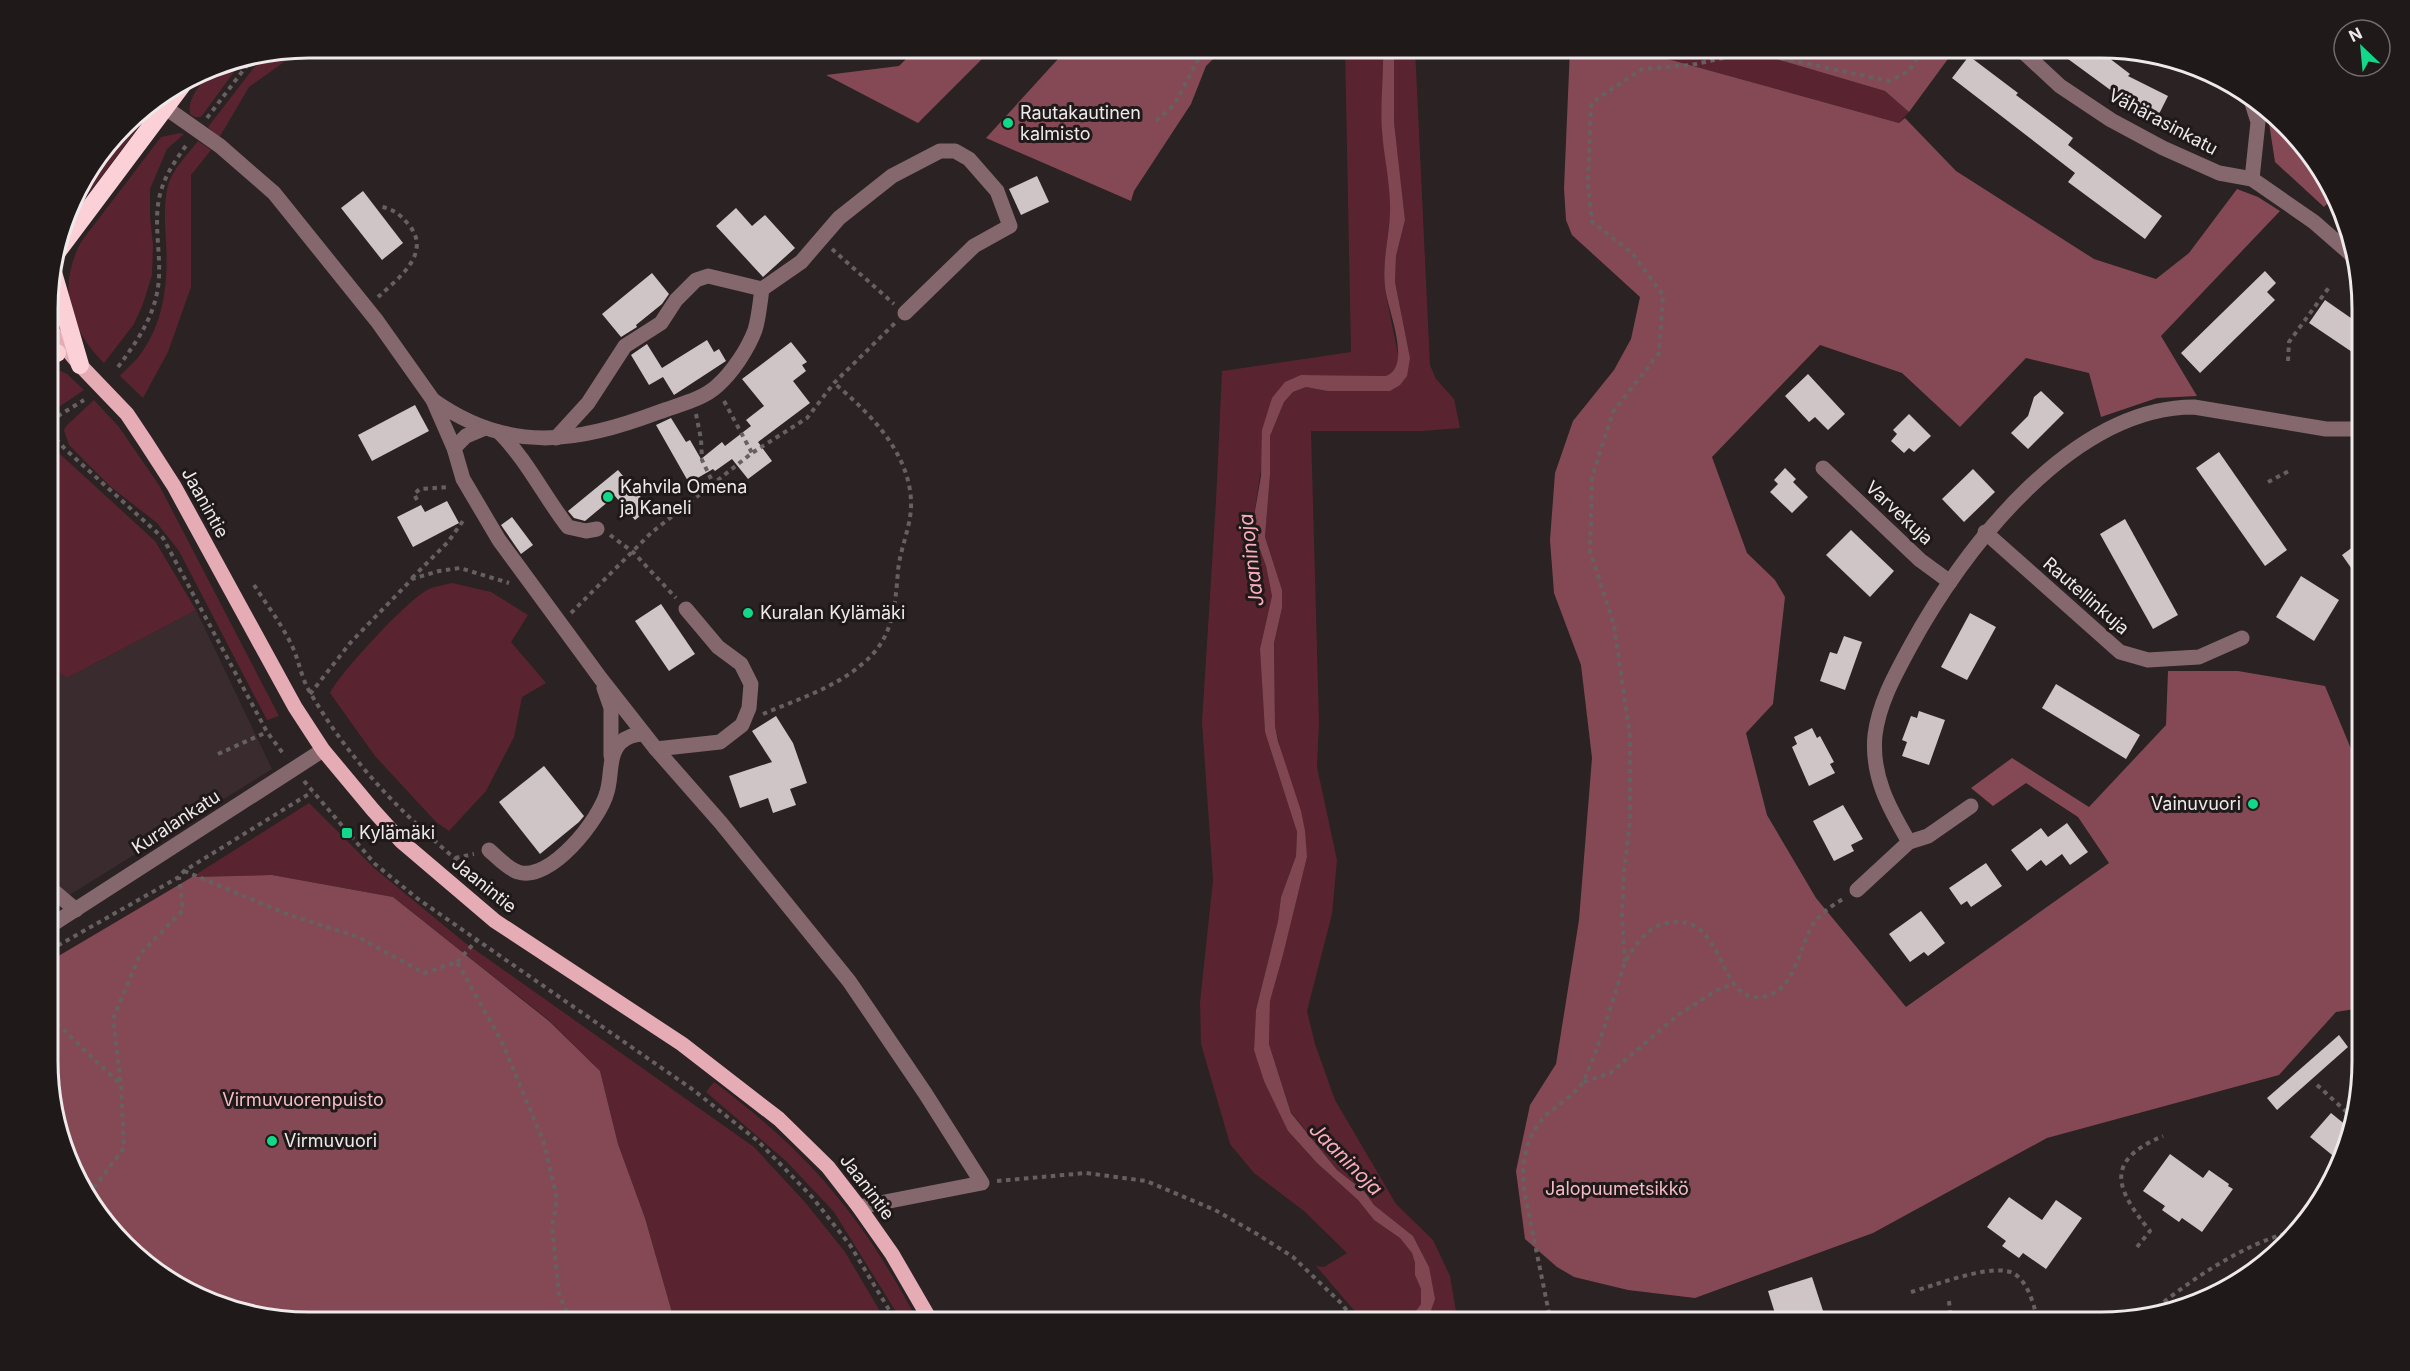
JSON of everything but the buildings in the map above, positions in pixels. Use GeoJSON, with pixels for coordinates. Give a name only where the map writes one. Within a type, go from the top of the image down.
{"type":"FeatureCollection","features":[{"type":"Feature","properties":{"kind":"highway"},"geometry":{"type":"LineString","coordinates":[[71,232],[156,111]]}},
{"type":"Feature","properties":{"kind":"highway"},"geometry":{"type":"LineString","coordinates":[[59,293],[80,365]]}},
{"type":"Feature","properties":{"kind":"main road","name":"Jaanintie"},"geometry":{"type":"LineString","coordinates":[[58,339],[127,414],[174,486],[295,707],[323,750],[401,841],[495,921],[682,1044],[779,1119],[828,1167],[859,1207],[892,1254],[926,1312]]}},
{"type":"Feature","properties":{"kind":"main road","name":"Jaanintie"},"geometry":{"type":"LineString","coordinates":[[58,354],[80,365]]}},
{"type":"Feature","properties":{"kind":"street","name":"Vähärasinkatu"},"geometry":{"type":"LineString","coordinates":[[2030,58],[2060,86],[2111,120],[2163,148],[2219,173],[2252,179],[2314,222],[2344,247]]}},
{"type":"Feature","properties":{"kind":"street"},"geometry":{"type":"LineString","coordinates":[[162,106],[220,146],[274,193],[366,307],[433,400],[454,448],[463,479],[499,540],[644,734],[722,823],[849,981],[926,1093],[982,1183],[859,1207]]}},
{"type":"Feature","properties":{"kind":"street"},"geometry":{"type":"LineString","coordinates":[[2252,179],[2258,122],[2255,111]]}},
{"type":"Feature","properties":{"kind":"street"},"geometry":{"type":"LineString","coordinates":[[433,400],[448,411],[492,430],[519,438],[556,438],[634,422],[692,400],[717,387],[740,358],[755,329],[762,289],[801,262],[839,218],[892,176],[940,151],[955,151],[969,159],[997,191],[1010,226],[974,246],[905,314]]}},
{"type":"Feature","properties":{"kind":"street"},"geometry":{"type":"LineString","coordinates":[[556,438],[588,403],[625,346],[661,323],[676,300],[696,280],[708,276],[762,289]]}},
{"type":"Feature","properties":{"kind":"street"},"geometry":{"type":"LineString","coordinates":[[1908,842],[1881,791],[1877,773],[1875,735],[1884,698],[1928,615],[1950,582],[1985,532],[2027,489],[2050,469],[2097,436],[2135,417],[2178,407],[2194,407],[2326,429],[2352,429]]}},
{"type":"Feature","properties":{"kind":"street"},"geometry":{"type":"LineString","coordinates":[[454,448],[466,436],[492,430],[512,445],[568,527],[586,531],[597,529]]}},
{"type":"Feature","properties":{"kind":"street","name":"Varvekuja"},"geometry":{"type":"LineString","coordinates":[[1823,468],[1920,560],[1950,582]]}},
{"type":"Feature","properties":{"kind":"street","name":"Rautellinkuja"},"geometry":{"type":"LineString","coordinates":[[1985,532],[2120,652],[2148,660],[2199,657],[2242,638]]}},
{"type":"Feature","properties":{"kind":"street"},"geometry":{"type":"LineString","coordinates":[[656,748],[720,742],[743,723],[749,708],[751,684],[741,664],[718,647],[686,609]]}},
{"type":"Feature","properties":{"kind":"street"},"geometry":{"type":"LineString","coordinates":[[489,850],[519,873],[532,873],[544,869],[580,839],[598,814],[608,792],[611,762],[611,708],[601,679]]}},
{"type":"Feature","properties":{"kind":"street"},"geometry":{"type":"LineString","coordinates":[[611,762],[619,744],[632,734],[644,734]]}},
{"type":"Feature","properties":{"kind":"street","name":"Kuralankatu"},"geometry":{"type":"LineString","coordinates":[[58,921],[323,750]]}},
{"type":"Feature","properties":{"kind":"street"},"geometry":{"type":"LineString","coordinates":[[1857,890],[1908,842],[1928,837],[1971,806]]}},
{"type":"Feature","properties":{"kind":"street"},"geometry":{"type":"LineString","coordinates":[[58,895],[76,910]]}},
{"type":"Feature","properties":{"kind":"path"},"geometry":{"type":"LineString","coordinates":[[1155,121],[1174,105],[1187,76],[1198,58]]}},
{"type":"Feature","properties":{"kind":"path"},"geometry":{"type":"LineString","coordinates":[[1625,962],[1622,915],[1630,822],[1630,736],[1614,625],[1590,550],[1592,477],[1613,412],[1659,353],[1663,295],[1632,253],[1592,222],[1588,183],[1591,104],[1642,69],[1691,65],[1723,58]]}},
{"type":"Feature","properties":{"kind":"path"},"geometry":{"type":"LineString","coordinates":[[1780,58],[1889,81],[1909,71],[1917,58]]}},
{"type":"Feature","properties":{"kind":"path"},"geometry":{"type":"LineString","coordinates":[[118,367],[139,337],[151,314],[158,291],[160,193],[168,172],[246,66]]}},
{"type":"Feature","properties":{"kind":"path"},"geometry":{"type":"LineString","coordinates":[[366,307],[390,286],[414,259],[419,247],[416,233],[398,212],[378,206]]}},
{"type":"Feature","properties":{"kind":"path"},"geometry":{"type":"LineString","coordinates":[[560,624],[651,533],[752,453],[807,418],[834,383],[905,314],[821,239]]}},
{"type":"Feature","properties":{"kind":"path"},"geometry":{"type":"LineString","coordinates":[[2288,361],[2289,342],[2330,286]]}},
{"type":"Feature","properties":{"kind":"path"},"geometry":{"type":"LineString","coordinates":[[743,723],[824,688],[861,665],[886,639],[895,607],[900,553],[909,525],[911,507],[904,470],[889,440],[872,418],[834,383]]}},
{"type":"Feature","properties":{"kind":"path"},"geometry":{"type":"LineString","coordinates":[[717,387],[752,453]]}},
{"type":"Feature","properties":{"kind":"path"},"geometry":{"type":"LineString","coordinates":[[58,416],[84,400]]}},
{"type":"Feature","properties":{"kind":"path"},"geometry":{"type":"LineString","coordinates":[[692,400],[701,439],[702,460],[714,485]]}},
{"type":"Feature","properties":{"kind":"path"},"geometry":{"type":"LineString","coordinates":[[58,440],[163,538],[267,732],[280,750]]}},
{"type":"Feature","properties":{"kind":"path"},"geometry":{"type":"LineString","coordinates":[[2268,482],[2289,471]]}},
{"type":"Feature","properties":{"kind":"path"},"geometry":{"type":"LineString","coordinates":[[417,500],[414,494],[420,489],[432,490],[448,486],[454,497]]}},
{"type":"Feature","properties":{"kind":"path"},"geometry":{"type":"LineString","coordinates":[[459,507],[470,525]]}},
{"type":"Feature","properties":{"kind":"path"},"geometry":{"type":"LineString","coordinates":[[310,694],[351,642],[448,542],[465,518]]}},
{"type":"Feature","properties":{"kind":"path"},"geometry":{"type":"LineString","coordinates":[[597,529],[633,552],[686,609]]}},
{"type":"Feature","properties":{"kind":"path"},"geometry":{"type":"LineString","coordinates":[[412,579],[460,568],[519,586],[542,600]]}},
{"type":"Feature","properties":{"kind":"path"},"geometry":{"type":"LineString","coordinates":[[254,585],[293,648],[301,676],[331,727],[371,778],[417,827],[472,873]]}},
{"type":"Feature","properties":{"kind":"path"},"geometry":{"type":"LineString","coordinates":[[218,754],[267,732]]}},
{"type":"Feature","properties":{"kind":"path"},"geometry":{"type":"LineString","coordinates":[[58,945],[179,877],[184,871],[312,792],[375,864],[418,899],[692,1089],[758,1141],[812,1197],[850,1245],[890,1312]]}},
{"type":"Feature","properties":{"kind":"path"},"geometry":{"type":"LineString","coordinates":[[184,871],[287,914],[358,937],[424,973],[457,962],[476,941]]}},
{"type":"Feature","properties":{"kind":"path"},"geometry":{"type":"LineString","coordinates":[[93,1189],[124,1148],[121,1085],[113,1019],[140,954],[183,910],[179,877]]}},
{"type":"Feature","properties":{"kind":"path"},"geometry":{"type":"LineString","coordinates":[[1549,1312],[1522,1174],[1530,1140],[1539,1122],[1566,1101],[1583,1083],[1625,962],[1645,934],[1659,925],[1678,921],[1691,923],[1702,930],[1714,945],[1734,984],[1742,993],[1754,998],[1767,996],[1779,990],[1797,962],[1816,920],[1832,906],[1857,890]]}},
{"type":"Feature","properties":{"kind":"path"},"geometry":{"type":"LineString","coordinates":[[457,962],[502,1042],[544,1143],[557,1199],[552,1227],[559,1295],[567,1312]]}},
{"type":"Feature","properties":{"kind":"path"},"geometry":{"type":"LineString","coordinates":[[1583,1083],[1610,1073],[1678,1015],[1717,990],[1734,984]]}},
{"type":"Feature","properties":{"kind":"path"},"geometry":{"type":"LineString","coordinates":[[58,1025],[121,1085]]}},
{"type":"Feature","properties":{"kind":"path"},"geometry":{"type":"LineString","coordinates":[[2317,1084],[2347,1112]]}},
{"type":"Feature","properties":{"kind":"path"},"geometry":{"type":"LineString","coordinates":[[2137,1247],[2150,1231],[2124,1192],[2121,1177],[2127,1158],[2142,1145],[2163,1136]]}},
{"type":"Feature","properties":{"kind":"path"},"geometry":{"type":"LineString","coordinates":[[982,1183],[1086,1173],[1146,1181],[1215,1210],[1293,1257],[1348,1312]]}},
{"type":"Feature","properties":{"kind":"path"},"geometry":{"type":"LineString","coordinates":[[2160,1306],[2199,1276],[2241,1252],[2282,1235]]}},
{"type":"Feature","properties":{"kind":"path"},"geometry":{"type":"LineString","coordinates":[[1911,1292],[1975,1274],[2007,1271],[2023,1281],[2031,1296],[2034,1312]]}},
{"type":"Feature","properties":{"kind":"path"},"geometry":{"type":"LineString","coordinates":[[1949,1301],[1950,1312]]}},
{"type":"Feature","properties":{"kind":"shaded area"},"geometry":{"type":"Polygon","coordinates":[[[1345,58],[1384,58],[1382,132],[1390,182],[1390,214],[1384,270],[1385,290],[1399,359],[1398,365],[1396,370],[1387,376],[1301,375],[1272,398],[1252,528],[1266,566],[1272,596],[1260,649],[1265,732],[1297,832],[1296,856],[1281,897],[1278,921],[1256,1010],[1254,1050],[1288,1131],[1317,1163],[1358,1200],[1374,1220],[1400,1238],[1412,1253],[1415,1275],[1421,1289],[1421,1304],[1415,1312],[1356,1312],[1316,1266],[1324,1267],[1347,1253],[1304,1211],[1254,1173],[1230,1144],[1201,1044],[1200,1002],[1213,880],[1202,722],[1222,371],[1351,352],[1345,58]]]}},
{"type":"Feature","properties":{"kind":"shaded area"},"geometry":{"type":"Polygon","coordinates":[[[1383,58],[1394,58],[1394,122],[1405,220],[1396,256],[1395,282],[1410,358],[1407,376],[1400,385],[1390,391],[1327,391],[1306,387],[1293,392],[1284,402],[1270,436],[1270,475],[1265,537],[1282,590],[1282,608],[1274,643],[1275,726],[1301,811],[1307,857],[1270,1001],[1269,1044],[1291,1113],[1337,1170],[1365,1192],[1374,1205],[1413,1236],[1429,1267],[1435,1299],[1430,1312],[1415,1312],[1421,1304],[1421,1289],[1415,1275],[1412,1253],[1400,1238],[1374,1220],[1358,1200],[1317,1163],[1288,1131],[1264,1081],[1254,1050],[1256,1010],[1278,921],[1281,897],[1296,856],[1297,832],[1265,732],[1260,649],[1272,596],[1266,566],[1252,528],[1261,476],[1262,430],[1272,398],[1285,382],[1301,375],[1386,376],[1394,370],[1398,361],[1396,336],[1384,278],[1390,203],[1382,121],[1383,58]]]}},
{"type":"Feature","properties":{"kind":"shaded area"},"geometry":{"type":"Polygon","coordinates":[[[1394,58],[1415,58],[1430,365],[1436,379],[1454,399],[1460,428],[1422,431],[1311,431],[1319,723],[1317,767],[1337,860],[1332,914],[1307,1011],[1315,1044],[1335,1100],[1396,1204],[1433,1240],[1450,1276],[1456,1312],[1429,1312],[1429,1267],[1413,1236],[1374,1205],[1365,1192],[1337,1170],[1291,1112],[1269,1044],[1270,1001],[1307,857],[1275,726],[1274,643],[1282,608],[1282,590],[1265,537],[1270,475],[1270,436],[1284,402],[1293,392],[1306,387],[1327,391],[1390,391],[1410,358],[1395,282],[1396,256],[1405,220],[1394,122],[1394,58]]]}},
{"type":"Feature","properties":{"kind":"shaded area"},"geometry":{"type":"Polygon","coordinates":[[[1664,58],[1773,58],[1885,91],[1909,112],[1899,123],[1664,58]]]}},
{"type":"Feature","properties":{"kind":"shaded area"},"geometry":{"type":"Polygon","coordinates":[[[287,60],[249,87],[219,138],[208,127],[257,64],[287,60]]]}},
{"type":"Feature","properties":{"kind":"shaded area"},"geometry":{"type":"Polygon","coordinates":[[[236,70],[201,117],[195,117],[190,114],[191,100],[202,83],[236,70]]]}},
{"type":"Feature","properties":{"kind":"shaded area"},"geometry":{"type":"Polygon","coordinates":[[[138,126],[83,201],[110,157],[138,126]]]}},
{"type":"Feature","properties":{"kind":"shaded area"},"geometry":{"type":"Polygon","coordinates":[[[184,134],[167,149],[150,189],[152,275],[143,304],[134,324],[104,363],[82,335],[70,306],[70,275],[74,259],[81,242],[161,137],[184,134]]]}},
{"type":"Feature","properties":{"kind":"shaded area"},"geometry":{"type":"Polygon","coordinates":[[[198,141],[211,150],[191,175],[191,287],[168,352],[143,398],[120,376],[142,352],[156,326],[165,285],[167,189],[175,171],[198,141]]]}},
{"type":"Feature","properties":{"kind":"shaded area"},"geometry":{"type":"Polygon","coordinates":[[[58,370],[67,374],[84,390],[58,408],[58,370]]]}},
{"type":"Feature","properties":{"kind":"shaded area"},"geometry":{"type":"Polygon","coordinates":[[[94,400],[119,427],[159,485],[279,716],[267,720],[179,551],[157,523],[111,487],[69,445],[64,430],[94,400]]]}},
{"type":"Feature","properties":{"kind":"shaded area"},"geometry":{"type":"Polygon","coordinates":[[[58,452],[155,541],[196,610],[67,678],[58,672],[58,452]]]}},
{"type":"Feature","properties":{"kind":"shaded area"},"geometry":{"type":"Polygon","coordinates":[[[452,583],[491,592],[528,615],[511,642],[546,683],[522,697],[514,737],[486,791],[449,831],[436,822],[375,756],[330,693],[360,654],[406,606],[429,589],[452,583]]]}},
{"type":"Feature","properties":{"kind":"shaded area"},"geometry":{"type":"Polygon","coordinates":[[[196,610],[272,769],[58,902],[58,672],[67,678],[196,610]]]}},
{"type":"Feature","properties":{"kind":"shaded area"},"geometry":{"type":"Polygon","coordinates":[[[309,803],[374,868],[464,942],[754,1147],[804,1201],[845,1252],[880,1312],[672,1312],[645,1218],[618,1144],[600,1071],[550,1021],[393,897],[272,875],[192,877],[309,803]]]}},
{"type":"Feature","properties":{"kind":"shaded area"},"geometry":{"type":"Polygon","coordinates":[[[714,1082],[749,1109],[814,1170],[854,1218],[913,1312],[896,1312],[834,1212],[786,1161],[706,1092],[714,1082]]]}},
{"type":"Feature","properties":{"kind":"green space"},"geometry":{"type":"Polygon","coordinates":[[[907,58],[983,58],[918,123],[826,75],[899,66],[907,58]]]}},
{"type":"Feature","properties":{"kind":"green space"},"geometry":{"type":"Polygon","coordinates":[[[1059,58],[1214,58],[1206,66],[1191,104],[1134,191],[1131,201],[986,138],[1059,58]]]}},
{"type":"Feature","properties":{"kind":"green space","name":"Jalopuumetsikkö"},"geometry":{"type":"Polygon","coordinates":[[[1570,58],[1664,58],[1899,123],[1905,118],[1956,171],[2094,259],[2156,279],[2189,253],[2237,189],[2258,197],[2280,211],[2161,336],[2197,396],[2157,398],[2101,417],[2089,373],[2026,358],[1960,427],[1902,373],[1820,345],[1712,457],[1747,553],[1775,580],[1785,597],[1773,704],[1746,733],[1767,815],[1816,898],[1906,1007],[2109,863],[2078,817],[2026,783],[1993,806],[1971,788],[2012,758],[2089,807],[2166,725],[2168,671],[2238,671],[2325,686],[2352,751],[2352,1009],[2336,1012],[2279,1075],[2047,1138],[1873,1233],[1695,1298],[1628,1290],[1574,1277],[1557,1267],[1525,1239],[1516,1171],[1530,1105],[1556,1064],[1579,920],[1592,758],[1581,665],[1554,593],[1550,540],[1555,473],[1573,421],[1614,370],[1631,339],[1640,297],[1572,235],[1566,220],[1564,188],[1570,58]]]}},
{"type":"Feature","properties":{"kind":"green space"},"geometry":{"type":"Polygon","coordinates":[[[1773,58],[1949,58],[1909,112],[1885,91],[1773,58]]]}},
{"type":"Feature","properties":{"kind":"green space"},"geometry":{"type":"Polygon","coordinates":[[[2269,124],[2300,157],[2328,203],[2324,207],[2275,162],[2269,124]]]}},
{"type":"Feature","properties":{"kind":"green space","name":"Virmuvuorenpuisto"},"geometry":{"type":"Polygon","coordinates":[[[272,875],[393,897],[549,1021],[600,1071],[618,1144],[645,1218],[672,1312],[293,1312],[244,1304],[198,1287],[170,1270],[144,1250],[110,1214],[92,1187],[84,1173],[67,1127],[58,1062],[58,956],[192,877],[272,875]]]}},
{"type":"Feature","properties":{"kind":"place","name":"Rautakautinen kalmisto"},"geometry":{"type":"Point","coordinates":[1008,123]}},
{"type":"Feature","properties":{"kind":"place","name":"Kahvila Omena ja Kaneli"},"geometry":{"type":"Point","coordinates":[608,497]}},
{"type":"Feature","properties":{"kind":"place","name":"Kuralan Kylämäki"},"geometry":{"type":"Point","coordinates":[748,613]}},
{"type":"Feature","properties":{"kind":"place","name":"Vainuvuori"},"geometry":{"type":"Point","coordinates":[2253,804]}},
{"type":"Feature","properties":{"kind":"place","name":"Kylämäki"},"geometry":{"type":"Point","coordinates":[347,833]}},
{"type":"Feature","properties":{"kind":"place","name":"Virmuvuori"},"geometry":{"type":"Point","coordinates":[272,1141]}},
{"type":"Feature","properties":{"kind":"water label","name":"Jaaninoja"},"geometry":{"type":"Point","coordinates":[1251,560]}},
{"type":"Feature","properties":{"kind":"water label","name":"Jaaninoja"},"geometry":{"type":"Point","coordinates":[1346,1159]}}]}
